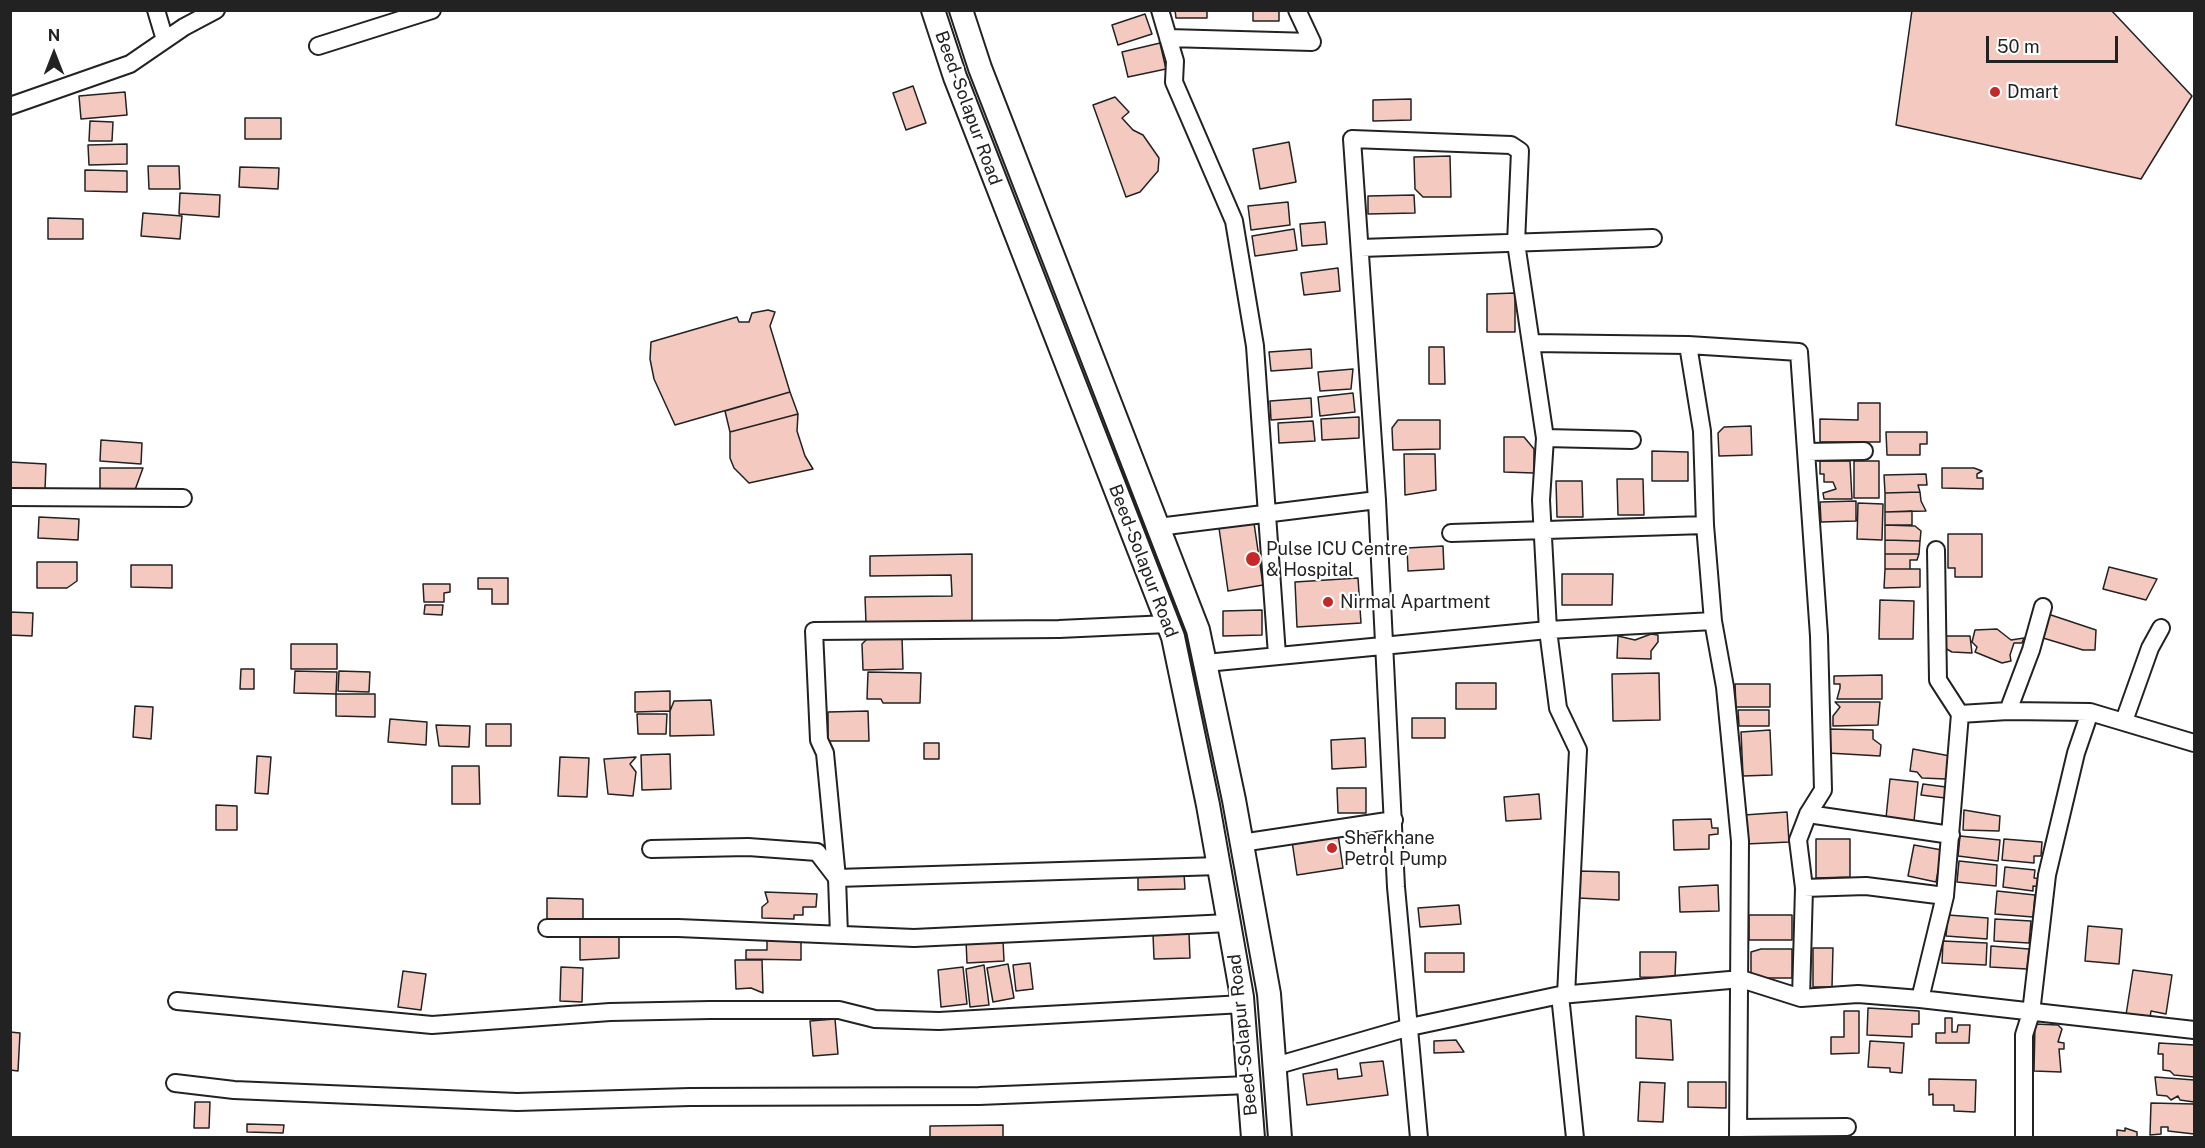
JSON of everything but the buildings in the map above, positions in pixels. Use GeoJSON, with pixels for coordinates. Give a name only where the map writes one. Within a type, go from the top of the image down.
{"type":"FeatureCollection","features":[{"type":"Feature","properties":{"kind":"main road","name":"Beed-Solapur Road"},"geometry":{"type":"LineString","coordinates":[[933,10],[955,77],[1176,648],[1219,866],[1243,1004],[1254,1137]]}},
{"type":"Feature","properties":{"kind":"main road","name":"Beed-Solapur Road"},"geometry":{"type":"LineString","coordinates":[[961,10],[980,68],[1198,630],[1242,843],[1269,994],[1280,1137]]}},
{"type":"Feature","properties":{"kind":"street"},"geometry":{"type":"LineString","coordinates":[[156,10],[165,40]]}},
{"type":"Feature","properties":{"kind":"street"},"geometry":{"type":"LineString","coordinates":[[10,106],[130,64],[216,10]]}},
{"type":"Feature","properties":{"kind":"street"},"geometry":{"type":"LineString","coordinates":[[394,10],[427,12]]}},
{"type":"Feature","properties":{"kind":"street"},"geometry":{"type":"LineString","coordinates":[[1160,10],[1175,61],[1174,82],[1234,221],[1255,346],[1277,655]]}},
{"type":"Feature","properties":{"kind":"street"},"geometry":{"type":"LineString","coordinates":[[1168,38],[1312,42],[1297,10]]}},
{"type":"Feature","properties":{"kind":"street"},"geometry":{"type":"LineString","coordinates":[[318,46],[427,12]]}},
{"type":"Feature","properties":{"kind":"street"},"geometry":{"type":"LineString","coordinates":[[1419,1137],[1396,887],[1377,500],[1352,139],[1510,145],[1520,152],[1516,243],[1545,438],[1543,529],[1548,630],[1558,708],[1578,750],[1563,995],[1575,1137]]}},
{"type":"Feature","properties":{"kind":"street"},"geometry":{"type":"LineString","coordinates":[[1361,248],[1653,238]]}},
{"type":"Feature","properties":{"kind":"street"},"geometry":{"type":"LineString","coordinates":[[1531,343],[1688,345],[1799,352],[1819,636],[1823,790],[1808,814],[1798,840],[1804,888],[1801,998]]}},
{"type":"Feature","properties":{"kind":"street"},"geometry":{"type":"LineString","coordinates":[[1688,345],[1702,431],[1713,621],[1725,687],[1740,841],[1741,979],[1738,1133],[1847,1127]]}},
{"type":"Feature","properties":{"kind":"street"},"geometry":{"type":"LineString","coordinates":[[1545,438],[1632,440]]}},
{"type":"Feature","properties":{"kind":"street"},"geometry":{"type":"LineString","coordinates":[[1806,452],[1864,451]]}},
{"type":"Feature","properties":{"kind":"street"},"geometry":{"type":"LineString","coordinates":[[10,497],[183,498]]}},
{"type":"Feature","properties":{"kind":"street"},"geometry":{"type":"LineString","coordinates":[[1158,527],[1377,500]]}},
{"type":"Feature","properties":{"kind":"street"},"geometry":{"type":"LineString","coordinates":[[1451,533],[1706,525]]}},
{"type":"Feature","properties":{"kind":"street"},"geometry":{"type":"LineString","coordinates":[[1920,999],[1945,896],[1960,714],[1938,680],[1936,550]]}},
{"type":"Feature","properties":{"kind":"street"},"geometry":{"type":"LineString","coordinates":[[2008,711],[2031,650],[2043,607]]}},
{"type":"Feature","properties":{"kind":"street"},"geometry":{"type":"LineString","coordinates":[[1206,663],[1548,630],[1713,621]]}},
{"type":"Feature","properties":{"kind":"street"},"geometry":{"type":"LineString","coordinates":[[839,935],[837,878],[825,753],[819,740],[814,631],[1059,629],[1168,624]]}},
{"type":"Feature","properties":{"kind":"street"},"geometry":{"type":"LineString","coordinates":[[2124,721],[2150,648],[2161,628]]}},
{"type":"Feature","properties":{"kind":"street"},"geometry":{"type":"LineString","coordinates":[[1960,714],[2008,711],[2090,712],[2194,743]]}},
{"type":"Feature","properties":{"kind":"street"},"geometry":{"type":"LineString","coordinates":[[2024,1137],[2024,1035],[2031,1013],[2047,875],[2076,753],[2090,712]]}},
{"type":"Feature","properties":{"kind":"street"},"geometry":{"type":"LineString","coordinates":[[1808,814],[1951,835]]}},
{"type":"Feature","properties":{"kind":"street"},"geometry":{"type":"LineString","coordinates":[[1242,843],[1394,820]]}},
{"type":"Feature","properties":{"kind":"street"},"geometry":{"type":"LineString","coordinates":[[651,849],[748,847],[817,852],[837,878]]}},
{"type":"Feature","properties":{"kind":"street"},"geometry":{"type":"LineString","coordinates":[[837,878],[1219,866]]}},
{"type":"Feature","properties":{"kind":"street"},"geometry":{"type":"LineString","coordinates":[[1804,888],[1866,886],[1945,896]]}},
{"type":"Feature","properties":{"kind":"street"},"geometry":{"type":"LineString","coordinates":[[547,928],[678,928],[914,938],[1229,923]]}},
{"type":"Feature","properties":{"kind":"street"},"geometry":{"type":"LineString","coordinates":[[1275,1066],[1410,1027],[1563,995],[1741,979],[1801,998],[1858,994],[1920,999],[2194,1030]]}},
{"type":"Feature","properties":{"kind":"street"},"geometry":{"type":"LineString","coordinates":[[177,1001],[432,1025],[610,1012],[710,1010],[839,1010],[875,1019],[939,1021],[1243,1004]]}},
{"type":"Feature","properties":{"kind":"street"},"geometry":{"type":"LineString","coordinates":[[175,1083],[234,1090],[517,1102],[690,1097],[979,1096],[1249,1085]]}},
{"type":"Feature","properties":{"kind":"place","name":"Dmart"},"geometry":{"type":"Point","coordinates":[1995,92]}},
{"type":"Feature","properties":{"kind":"place","name":"Pulse ICU Centre & Hospital"},"geometry":{"type":"Point","coordinates":[1253,559]}},
{"type":"Feature","properties":{"kind":"place","name":"Nirmal Apartment"},"geometry":{"type":"Point","coordinates":[1328,602]}},
{"type":"Feature","properties":{"kind":"place","name":"Sherkhane Petrol Pump"},"geometry":{"type":"Point","coordinates":[1332,848]}}]}
